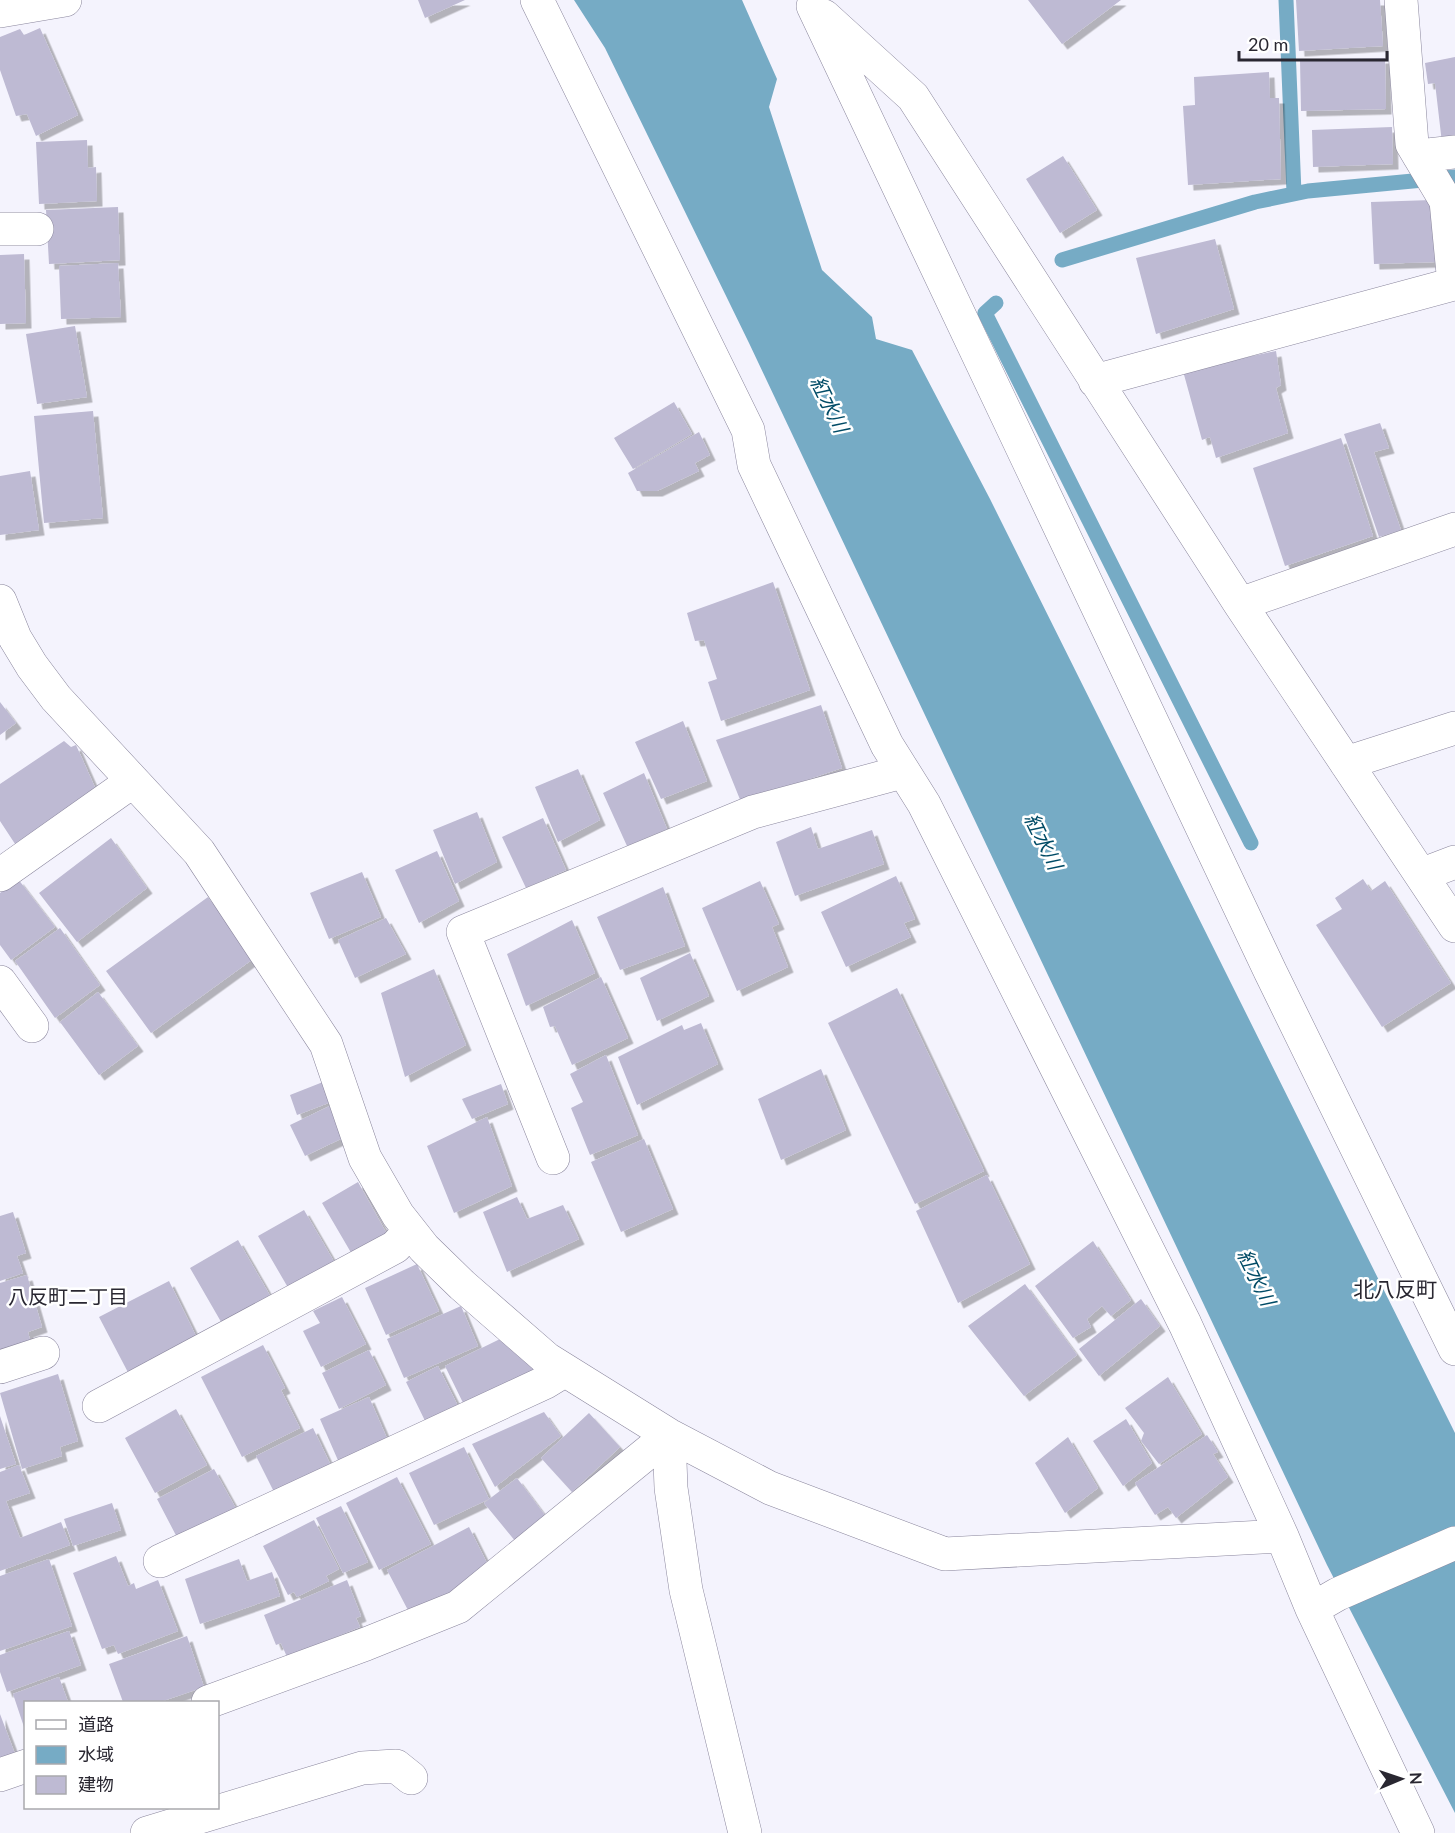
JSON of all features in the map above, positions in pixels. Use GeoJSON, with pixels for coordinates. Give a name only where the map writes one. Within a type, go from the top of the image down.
{"type":"FeatureCollection","features":[{"type":"Feature","properties":{"kind":"street"},"geometry":{"type":"LineString","coordinates":[[0,11],[65,0]]}},
{"type":"Feature","properties":{"kind":"street"},"geometry":{"type":"LineString","coordinates":[[537,0],[748,430],[754,465],[881,734],[930,815],[1185,1324],[1282,1536],[1325,1601],[1418,1833]]}},
{"type":"Feature","properties":{"kind":"street"},"geometry":{"type":"LineString","coordinates":[[1095,381],[1454,284],[1446,201],[1412,144],[1401,0]]}},
{"type":"Feature","properties":{"kind":"street"},"geometry":{"type":"LineString","coordinates":[[811,3],[913,97],[1240,604],[1455,926]]}},
{"type":"Feature","properties":{"kind":"street"},"geometry":{"type":"LineString","coordinates":[[811,3],[1270,971],[1455,1349]]}},
{"type":"Feature","properties":{"kind":"street"},"geometry":{"type":"LineString","coordinates":[[1428,171],[1455,152]]}},
{"type":"Feature","properties":{"kind":"street"},"geometry":{"type":"LineString","coordinates":[[0,229],[37,229]]}},
{"type":"Feature","properties":{"kind":"street"},"geometry":{"type":"LineString","coordinates":[[1240,604],[1455,529]]}},
{"type":"Feature","properties":{"kind":"street"},"geometry":{"type":"LineString","coordinates":[[0,601],[15,638],[44,682],[199,852],[326,1044],[365,1158],[398,1215],[462,1285],[564,1371],[669,1435],[771,1488],[945,1554],[1282,1536]]}},
{"type":"Feature","properties":{"kind":"street"},"geometry":{"type":"LineString","coordinates":[[1346,763],[1455,728]]}},
{"type":"Feature","properties":{"kind":"street"},"geometry":{"type":"LineString","coordinates":[[553,1158],[463,932],[753,812],[902,772]]}},
{"type":"Feature","properties":{"kind":"street"},"geometry":{"type":"LineString","coordinates":[[0,875],[133,781]]}},
{"type":"Feature","properties":{"kind":"street"},"geometry":{"type":"LineString","coordinates":[[1421,875],[1455,862]]}},
{"type":"Feature","properties":{"kind":"street"},"geometry":{"type":"LineString","coordinates":[[0,982],[33,1026]]}},
{"type":"Feature","properties":{"kind":"street"},"geometry":{"type":"LineString","coordinates":[[99,1406],[394,1247],[411,1231]]}},
{"type":"Feature","properties":{"kind":"street"},"geometry":{"type":"LineString","coordinates":[[0,1367],[43,1353]]}},
{"type":"Feature","properties":{"kind":"street"},"geometry":{"type":"LineString","coordinates":[[160,1561],[546,1382],[564,1371]]}},
{"type":"Feature","properties":{"kind":"street"},"geometry":{"type":"LineString","coordinates":[[210,1701],[366,1644],[458,1607],[669,1435]]}},
{"type":"Feature","properties":{"kind":"street"},"geometry":{"type":"LineString","coordinates":[[669,1435],[670,1488],[686,1590],[745,1833]]}},
{"type":"Feature","properties":{"kind":"street"},"geometry":{"type":"LineString","coordinates":[[1325,1601],[1455,1543]]}},
{"type":"Feature","properties":{"kind":"street"},"geometry":{"type":"LineString","coordinates":[[147,1833],[362,1768],[396,1766],[411,1778]]}},
{"type":"Feature","properties":{"kind":"street"},"geometry":{"type":"LineString","coordinates":[[0,1774],[24,1767]]}},
{"type":"Feature","properties":{"kind":"water","name":"紅水川"},"geometry":{"type":"Polygon","coordinates":[[[574,0],[742,0],[777,79],[769,107],[822,270],[872,317],[876,339],[912,350],[990,499],[1455,1433],[1455,1813],[1327,1565],[749,343],[605,48],[574,0]]]}},
{"type":"Feature","properties":{"kind":"building"},"geometry":{"type":"Polygon","coordinates":[[[418,0],[465,0],[425,18],[418,0]]]}},
{"type":"Feature","properties":{"kind":"building"},"geometry":{"type":"Polygon","coordinates":[[[1028,0],[1121,0],[1062,44],[1028,0]]]}},
{"type":"Feature","properties":{"kind":"building"},"geometry":{"type":"Polygon","coordinates":[[[1296,0],[1380,0],[1383,46],[1299,51],[1296,0]]]}},
{"type":"Feature","properties":{"kind":"building"},"geometry":{"type":"Polygon","coordinates":[[[40,28],[78,115],[36,136],[27,114],[16,116],[0,70],[0,37],[20,29],[24,35],[40,28]]]}},
{"type":"Feature","properties":{"kind":"building"},"geometry":{"type":"Polygon","coordinates":[[[1455,57],[1455,142],[1442,143],[1435,83],[1428,84],[1425,63],[1455,57]]]}},
{"type":"Feature","properties":{"kind":"building"},"geometry":{"type":"Polygon","coordinates":[[[1385,58],[1386,109],[1301,111],[1300,60],[1385,58]]]}},
{"type":"Feature","properties":{"kind":"building"},"geometry":{"type":"Polygon","coordinates":[[[1269,72],[1270,98],[1279,98],[1281,179],[1188,185],[1183,106],[1195,105],[1194,77],[1269,72]]]}},
{"type":"Feature","properties":{"kind":"building"},"geometry":{"type":"Polygon","coordinates":[[[1392,127],[1393,164],[1313,167],[1312,130],[1392,127]]]}},
{"type":"Feature","properties":{"kind":"building"},"geometry":{"type":"Polygon","coordinates":[[[87,140],[88,168],[96,167],[97,201],[39,204],[36,142],[87,140]]]}},
{"type":"Feature","properties":{"kind":"building"},"geometry":{"type":"Polygon","coordinates":[[[1063,156],[1097,210],[1060,233],[1026,179],[1063,156]]]}},
{"type":"Feature","properties":{"kind":"building"},"geometry":{"type":"Polygon","coordinates":[[[1432,200],[1435,262],[1374,264],[1371,202],[1432,200]]]}},
{"type":"Feature","properties":{"kind":"building"},"geometry":{"type":"Polygon","coordinates":[[[118,207],[120,260],[49,264],[46,210],[118,207]]]}},
{"type":"Feature","properties":{"kind":"building"},"geometry":{"type":"Polygon","coordinates":[[[1215,239],[1234,309],[1156,334],[1136,258],[1215,239]]]}},
{"type":"Feature","properties":{"kind":"building"},"geometry":{"type":"Polygon","coordinates":[[[24,254],[26,323],[0,324],[0,255],[24,254]]]}},
{"type":"Feature","properties":{"kind":"building"},"geometry":{"type":"Polygon","coordinates":[[[118,263],[121,317],[61,319],[59,266],[118,263]]]}},
{"type":"Feature","properties":{"kind":"building"},"geometry":{"type":"Polygon","coordinates":[[[75,326],[87,397],[37,404],[26,334],[75,326]]]}},
{"type":"Feature","properties":{"kind":"building"},"geometry":{"type":"Polygon","coordinates":[[[1276,351],[1281,385],[1276,388],[1288,433],[1216,458],[1210,437],[1202,440],[1183,371],[1276,351]]]}},
{"type":"Feature","properties":{"kind":"building"},"geometry":{"type":"Polygon","coordinates":[[[674,402],[692,434],[633,469],[614,438],[674,402]]]}},
{"type":"Feature","properties":{"kind":"building"},"geometry":{"type":"Polygon","coordinates":[[[93,411],[103,518],[44,523],[34,416],[93,411]]]}},
{"type":"Feature","properties":{"kind":"building"},"geometry":{"type":"Polygon","coordinates":[[[1380,423],[1389,448],[1374,452],[1401,530],[1379,537],[1344,434],[1380,423]]]}},
{"type":"Feature","properties":{"kind":"building"},"geometry":{"type":"Polygon","coordinates":[[[699,432],[710,455],[695,463],[699,471],[657,491],[637,491],[628,473],[699,432]]]}},
{"type":"Feature","properties":{"kind":"building"},"geometry":{"type":"Polygon","coordinates":[[[1341,438],[1373,536],[1285,566],[1253,468],[1341,438]]]}},
{"type":"Feature","properties":{"kind":"building"},"geometry":{"type":"Polygon","coordinates":[[[30,471],[39,530],[0,535],[0,476],[30,471]]]}},
{"type":"Feature","properties":{"kind":"building"},"geometry":{"type":"Polygon","coordinates":[[[773,582],[810,690],[721,721],[708,682],[717,679],[704,640],[695,641],[687,613],[773,582]]]}},
{"type":"Feature","properties":{"kind":"building"},"geometry":{"type":"Polygon","coordinates":[[[0,702],[16,723],[0,735],[0,702]]]}},
{"type":"Feature","properties":{"kind":"building"},"geometry":{"type":"Polygon","coordinates":[[[821,705],[842,768],[741,802],[716,740],[821,705]]]}},
{"type":"Feature","properties":{"kind":"building"},"geometry":{"type":"Polygon","coordinates":[[[683,721],[707,781],[661,799],[635,742],[683,721]]]}},
{"type":"Feature","properties":{"kind":"building"},"geometry":{"type":"Polygon","coordinates":[[[64,741],[71,747],[76,745],[97,792],[19,850],[0,821],[0,784],[64,741]]]}},
{"type":"Feature","properties":{"kind":"building"},"geometry":{"type":"Polygon","coordinates":[[[578,769],[600,820],[558,842],[535,787],[578,769]]]}},
{"type":"Feature","properties":{"kind":"building"},"geometry":{"type":"Polygon","coordinates":[[[644,773],[667,829],[627,846],[603,793],[644,773]]]}},
{"type":"Feature","properties":{"kind":"building"},"geometry":{"type":"Polygon","coordinates":[[[477,812],[497,862],[455,884],[433,830],[477,812]]]}},
{"type":"Feature","properties":{"kind":"building"},"geometry":{"type":"Polygon","coordinates":[[[543,818],[566,870],[526,888],[502,837],[543,818]]]}},
{"type":"Feature","properties":{"kind":"building"},"geometry":{"type":"Polygon","coordinates":[[[811,827],[818,849],[872,830],[884,864],[795,896],[776,842],[811,827]]]}},
{"type":"Feature","properties":{"kind":"building"},"geometry":{"type":"Polygon","coordinates":[[[111,838],[147,888],[77,942],[39,893],[111,838]]]}},
{"type":"Feature","properties":{"kind":"building"},"geometry":{"type":"Polygon","coordinates":[[[437,851],[459,901],[419,923],[395,870],[437,851]]]}},
{"type":"Feature","properties":{"kind":"building"},"geometry":{"type":"Polygon","coordinates":[[[362,872],[381,917],[329,939],[310,893],[362,872]]]}},
{"type":"Feature","properties":{"kind":"building"},"geometry":{"type":"Polygon","coordinates":[[[896,876],[915,919],[904,923],[911,937],[846,967],[821,912],[896,876]]]}},
{"type":"Feature","properties":{"kind":"building"},"geometry":{"type":"Polygon","coordinates":[[[18,879],[55,927],[11,960],[0,945],[0,893],[18,879]]]}},
{"type":"Feature","properties":{"kind":"building"},"geometry":{"type":"Polygon","coordinates":[[[1363,879],[1371,891],[1385,881],[1451,983],[1382,1027],[1316,925],[1342,909],[1335,898],[1363,879]]]}},
{"type":"Feature","properties":{"kind":"building"},"geometry":{"type":"Polygon","coordinates":[[[760,881],[779,924],[772,927],[788,967],[737,991],[702,908],[760,881]]]}},
{"type":"Feature","properties":{"kind":"building"},"geometry":{"type":"Polygon","coordinates":[[[663,887],[685,946],[620,970],[597,917],[663,887]]]}},
{"type":"Feature","properties":{"kind":"building"},"geometry":{"type":"Polygon","coordinates":[[[208,897],[253,959],[151,1033],[106,971],[208,897]]]}},
{"type":"Feature","properties":{"kind":"building"},"geometry":{"type":"Polygon","coordinates":[[[386,918],[406,954],[355,978],[338,940],[386,918]]]}},
{"type":"Feature","properties":{"kind":"building"},"geometry":{"type":"Polygon","coordinates":[[[572,920],[595,973],[526,1006],[507,954],[572,920]]]}},
{"type":"Feature","properties":{"kind":"building"},"geometry":{"type":"Polygon","coordinates":[[[60,928],[100,985],[55,1018],[15,961],[60,928]]]}},
{"type":"Feature","properties":{"kind":"building"},"geometry":{"type":"Polygon","coordinates":[[[690,953],[709,996],[657,1021],[640,978],[690,953]]]}},
{"type":"Feature","properties":{"kind":"building"},"geometry":{"type":"Polygon","coordinates":[[[434,969],[466,1045],[405,1077],[381,993],[434,969]]]}},
{"type":"Feature","properties":{"kind":"building"},"geometry":{"type":"Polygon","coordinates":[[[601,977],[628,1038],[572,1065],[555,1026],[550,1027],[543,1007],[601,977]]]}},
{"type":"Feature","properties":{"kind":"building"},"geometry":{"type":"Polygon","coordinates":[[[897,988],[984,1171],[915,1204],[828,1023],[897,988]]]}},
{"type":"Feature","properties":{"kind":"building"},"geometry":{"type":"Polygon","coordinates":[[[98,992],[138,1046],[99,1075],[60,1022],[98,992]]]}},
{"type":"Feature","properties":{"kind":"building"},"geometry":{"type":"Polygon","coordinates":[[[701,1023],[718,1064],[637,1105],[618,1057],[682,1025],[684,1030],[701,1023]]]}},
{"type":"Feature","properties":{"kind":"building"},"geometry":{"type":"Polygon","coordinates":[[[606,1055],[638,1135],[590,1155],[571,1108],[583,1102],[570,1074],[606,1055]]]}},
{"type":"Feature","properties":{"kind":"building"},"geometry":{"type":"Polygon","coordinates":[[[821,1069],[846,1130],[781,1160],[758,1099],[821,1069]]]}},
{"type":"Feature","properties":{"kind":"building"},"geometry":{"type":"Polygon","coordinates":[[[323,1082],[331,1102],[297,1115],[290,1095],[323,1082]]]}},
{"type":"Feature","properties":{"kind":"building"},"geometry":{"type":"Polygon","coordinates":[[[501,1084],[508,1104],[472,1119],[462,1099],[501,1084]]]}},
{"type":"Feature","properties":{"kind":"building"},"geometry":{"type":"Polygon","coordinates":[[[334,1104],[349,1135],[305,1156],[290,1125],[334,1104]]]}},
{"type":"Feature","properties":{"kind":"building"},"geometry":{"type":"Polygon","coordinates":[[[487,1117],[512,1186],[454,1213],[427,1146],[487,1117]]]}},
{"type":"Feature","properties":{"kind":"building"},"geometry":{"type":"Polygon","coordinates":[[[644,1139],[673,1209],[621,1232],[591,1162],[644,1139]]]}},
{"type":"Feature","properties":{"kind":"building"},"geometry":{"type":"Polygon","coordinates":[[[987,1175],[1030,1264],[958,1303],[916,1211],[987,1175]]]}},
{"type":"Feature","properties":{"kind":"building"},"geometry":{"type":"Polygon","coordinates":[[[358,1182],[388,1236],[353,1256],[322,1203],[358,1182]]]}},
{"type":"Feature","properties":{"kind":"building"},"geometry":{"type":"Polygon","coordinates":[[[517,1197],[527,1219],[563,1205],[579,1239],[507,1272],[483,1212],[517,1197]]]}},
{"type":"Feature","properties":{"kind":"building"},"geometry":{"type":"Polygon","coordinates":[[[304,1210],[336,1265],[290,1291],[258,1236],[304,1210]]]}},
{"type":"Feature","properties":{"kind":"building"},"geometry":{"type":"Polygon","coordinates":[[[13,1212],[26,1253],[17,1256],[23,1273],[0,1281],[0,1216],[13,1212]]]}},
{"type":"Feature","properties":{"kind":"building"},"geometry":{"type":"Polygon","coordinates":[[[238,1240],[272,1299],[224,1327],[190,1268],[238,1240]]]}},
{"type":"Feature","properties":{"kind":"building"},"geometry":{"type":"Polygon","coordinates":[[[1093,1241],[1131,1300],[1111,1316],[1102,1306],[1087,1319],[1091,1327],[1073,1338],[1035,1286],[1093,1241]]]}},
{"type":"Feature","properties":{"kind":"building"},"geometry":{"type":"Polygon","coordinates":[[[417,1264],[439,1311],[386,1335],[365,1288],[417,1264]]]}},
{"type":"Feature","properties":{"kind":"building"},"geometry":{"type":"Polygon","coordinates":[[[27,1275],[42,1327],[28,1332],[32,1348],[0,1358],[0,1283],[27,1275]]]}},
{"type":"Feature","properties":{"kind":"building"},"geometry":{"type":"Polygon","coordinates":[[[169,1281],[196,1336],[132,1380],[99,1317],[169,1281]]]}},
{"type":"Feature","properties":{"kind":"building"},"geometry":{"type":"Polygon","coordinates":[[[1025,1284],[1077,1355],[1024,1396],[968,1326],[1025,1284]]]}},
{"type":"Feature","properties":{"kind":"building"},"geometry":{"type":"Polygon","coordinates":[[[342,1297],[366,1344],[321,1367],[303,1331],[320,1323],[313,1311],[342,1297]]]}},
{"type":"Feature","properties":{"kind":"building"},"geometry":{"type":"Polygon","coordinates":[[[1141,1299],[1160,1326],[1099,1376],[1079,1349],[1141,1299]]]}},
{"type":"Feature","properties":{"kind":"building"},"geometry":{"type":"Polygon","coordinates":[[[461,1306],[478,1346],[404,1378],[387,1339],[461,1306]]]}},
{"type":"Feature","properties":{"kind":"building"},"geometry":{"type":"Polygon","coordinates":[[[500,1339],[542,1373],[467,1411],[445,1366],[500,1339]]]}},
{"type":"Feature","properties":{"kind":"building"},"geometry":{"type":"Polygon","coordinates":[[[263,1345],[285,1388],[281,1390],[300,1428],[242,1457],[201,1377],[263,1345]]]}},
{"type":"Feature","properties":{"kind":"building"},"geometry":{"type":"Polygon","coordinates":[[[369,1350],[386,1385],[339,1409],[322,1373],[369,1350]]]}},
{"type":"Feature","properties":{"kind":"building"},"geometry":{"type":"Polygon","coordinates":[[[438,1366],[461,1412],[429,1429],[406,1382],[438,1366]]]}},
{"type":"Feature","properties":{"kind":"building"},"geometry":{"type":"Polygon","coordinates":[[[58,1374],[78,1441],[60,1447],[62,1456],[22,1469],[0,1393],[58,1374]]]}},
{"type":"Feature","properties":{"kind":"building"},"geometry":{"type":"Polygon","coordinates":[[[1168,1377],[1202,1434],[1159,1464],[1141,1441],[1144,1433],[1125,1408],[1168,1377]]]}},
{"type":"Feature","properties":{"kind":"building"},"geometry":{"type":"Polygon","coordinates":[[[369,1397],[389,1443],[340,1465],[320,1419],[369,1397]]]}},
{"type":"Feature","properties":{"kind":"building"},"geometry":{"type":"Polygon","coordinates":[[[176,1409],[207,1465],[155,1493],[125,1438],[176,1409]]]}},
{"type":"Feature","properties":{"kind":"building"},"geometry":{"type":"Polygon","coordinates":[[[544,1412],[561,1436],[495,1487],[472,1444],[544,1412]]]}},
{"type":"Feature","properties":{"kind":"building"},"geometry":{"type":"Polygon","coordinates":[[[589,1413],[620,1447],[572,1492],[541,1458],[589,1413]]]}},
{"type":"Feature","properties":{"kind":"building"},"geometry":{"type":"Polygon","coordinates":[[[0,1416],[16,1464],[0,1469],[0,1416]]]}},
{"type":"Feature","properties":{"kind":"building"},"geometry":{"type":"Polygon","coordinates":[[[1126,1419],[1152,1463],[1123,1486],[1093,1441],[1126,1419]]]}},
{"type":"Feature","properties":{"kind":"building"},"geometry":{"type":"Polygon","coordinates":[[[313,1428],[333,1470],[277,1498],[256,1456],[313,1428]]]}},
{"type":"Feature","properties":{"kind":"building"},"geometry":{"type":"Polygon","coordinates":[[[1207,1435],[1218,1452],[1213,1454],[1228,1477],[1176,1518],[1168,1507],[1155,1515],[1135,1483],[1207,1435]]]}},
{"type":"Feature","properties":{"kind":"building"},"geometry":{"type":"Polygon","coordinates":[[[1068,1437],[1098,1488],[1065,1513],[1035,1463],[1068,1437]]]}},
{"type":"Feature","properties":{"kind":"building"},"geometry":{"type":"Polygon","coordinates":[[[464,1447],[489,1499],[434,1525],[409,1473],[464,1447]]]}},
{"type":"Feature","properties":{"kind":"building"},"geometry":{"type":"Polygon","coordinates":[[[19,1465],[30,1493],[6,1501],[20,1538],[61,1522],[70,1545],[0,1571],[0,1472],[19,1465]]]}},
{"type":"Feature","properties":{"kind":"building"},"geometry":{"type":"Polygon","coordinates":[[[214,1469],[239,1514],[181,1545],[157,1499],[214,1469]]]}},
{"type":"Feature","properties":{"kind":"building"},"geometry":{"type":"Polygon","coordinates":[[[397,1477],[431,1544],[379,1570],[346,1503],[397,1477]]]}},
{"type":"Feature","properties":{"kind":"building"},"geometry":{"type":"Polygon","coordinates":[[[517,1478],[547,1518],[516,1542],[484,1503],[517,1478]]]}},
{"type":"Feature","properties":{"kind":"building"},"geometry":{"type":"Polygon","coordinates":[[[112,1503],[121,1530],[73,1546],[64,1519],[112,1503]]]}},
{"type":"Feature","properties":{"kind":"building"},"geometry":{"type":"Polygon","coordinates":[[[341,1506],[368,1562],[343,1573],[316,1518],[341,1506]]]}},
{"type":"Feature","properties":{"kind":"building"},"geometry":{"type":"Polygon","coordinates":[[[314,1520],[339,1569],[326,1576],[329,1581],[297,1597],[294,1592],[288,1595],[263,1546],[314,1520]]]}},
{"type":"Feature","properties":{"kind":"building"},"geometry":{"type":"Polygon","coordinates":[[[469,1527],[492,1573],[411,1616],[387,1570],[469,1527]]]}},
{"type":"Feature","properties":{"kind":"building"},"geometry":{"type":"Polygon","coordinates":[[[116,1556],[128,1586],[134,1583],[136,1589],[158,1580],[178,1631],[118,1654],[114,1645],[102,1649],[73,1573],[116,1556]]]}},
{"type":"Feature","properties":{"kind":"building"},"geometry":{"type":"Polygon","coordinates":[[[49,1559],[72,1626],[0,1651],[0,1576],[49,1559]]]}},
{"type":"Feature","properties":{"kind":"building"},"geometry":{"type":"Polygon","coordinates":[[[239,1559],[247,1581],[272,1572],[280,1596],[200,1624],[185,1579],[239,1559]]]}},
{"type":"Feature","properties":{"kind":"building"},"geometry":{"type":"Polygon","coordinates":[[[347,1580],[361,1616],[356,1618],[360,1627],[287,1657],[281,1643],[276,1645],[264,1615],[347,1580]]]}},
{"type":"Feature","properties":{"kind":"building"},"geometry":{"type":"Polygon","coordinates":[[[69,1631],[81,1665],[7,1692],[0,1672],[0,1655],[69,1631]]]}},
{"type":"Feature","properties":{"kind":"building"},"geometry":{"type":"Polygon","coordinates":[[[187,1636],[204,1687],[163,1701],[123,1701],[109,1664],[187,1636]]]}},
{"type":"Feature","properties":{"kind":"building"},"geometry":{"type":"Polygon","coordinates":[[[59,1677],[68,1701],[24,1701],[24,1727],[13,1694],[59,1677]]]}},
{"type":"Feature","properties":{"kind":"building"},"geometry":{"type":"Polygon","coordinates":[[[0,1714],[18,1762],[0,1769],[0,1714]]]}},
{"type":"Feature","properties":{"kind":"waterway"},"geometry":{"type":"LineString","coordinates":[[1286,0],[1294,193]]}},
{"type":"Feature","properties":{"kind":"waterway"},"geometry":{"type":"LineString","coordinates":[[1062,260],[1255,202],[1308,191],[1455,177]]}},
{"type":"Feature","properties":{"kind":"waterway"},"geometry":{"type":"LineString","coordinates":[[996,303],[985,313],[1251,843]]}},
{"type":"Feature","properties":{"kind":"district","name":"北八反町"},"geometry":{"type":"Point","coordinates":[1395,1288]}},
{"type":"Feature","properties":{"kind":"district","name":"八反町二丁目"},"geometry":{"type":"Point","coordinates":[68,1296]}}]}
